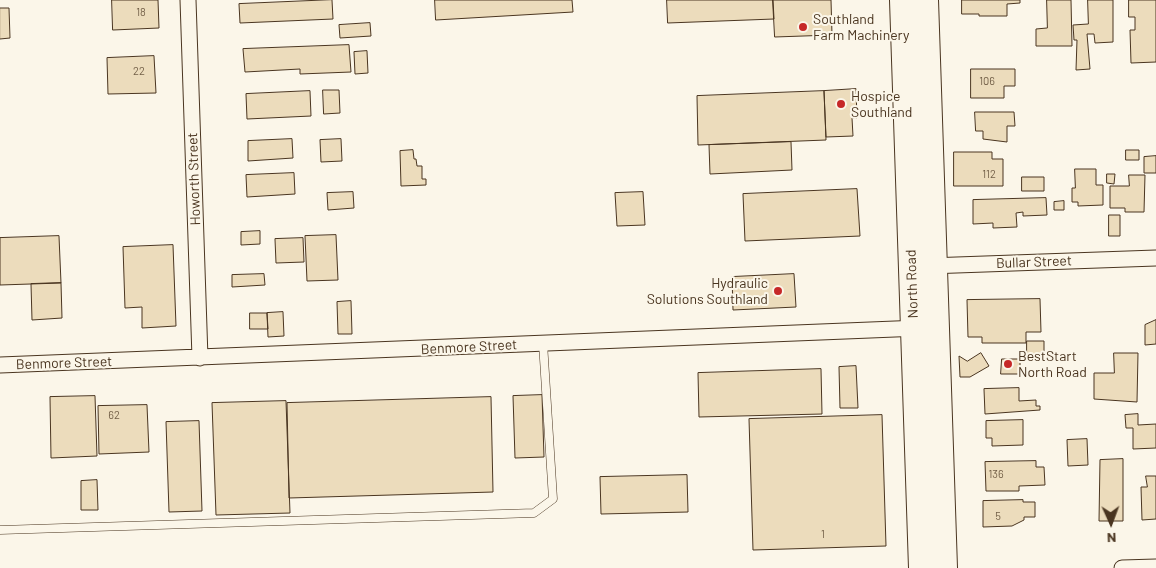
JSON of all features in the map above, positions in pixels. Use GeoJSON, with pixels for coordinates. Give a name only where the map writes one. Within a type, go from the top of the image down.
{"type":"FeatureCollection","features":[{"type":"Feature","properties":{"kind":"main road","name":"North Road"},"geometry":{"type":"LineString","coordinates":[[902,0],[921,568]]}},
{"type":"Feature","properties":{"kind":"main road","name":"North Road"},"geometry":{"type":"LineString","coordinates":[[926,0],[945,568]]}},
{"type":"Feature","properties":{"kind":"street","name":"Howorth Street"},"geometry":{"type":"LineString","coordinates":[[188,0],[200,358]]}},
{"type":"Feature","properties":{"kind":"street","name":"Bullar Street"},"geometry":{"type":"LineString","coordinates":[[911,266],[1156,258]]}},
{"type":"Feature","properties":{"kind":"street","name":"Benmore Street"},"geometry":{"type":"LineString","coordinates":[[0,365],[937,327]]}},
{"type":"Feature","properties":{"kind":"street"},"geometry":{"type":"LineString","coordinates":[[1122,568],[1156,567]]}},
{"type":"Feature","properties":{"kind":"lane"},"geometry":{"type":"LineString","coordinates":[[0,530],[534,513],[553,499],[543,343]]}},
{"type":"Feature","properties":{"kind":"building"},"geometry":{"type":"Polygon","coordinates":[[[112,0],[158,0],[159,28],[113,30],[112,0]]]}},
{"type":"Feature","properties":{"kind":"building"},"geometry":{"type":"Polygon","coordinates":[[[332,0],[333,19],[240,23],[239,4],[332,0]]]}},
{"type":"Feature","properties":{"kind":"building"},"geometry":{"type":"Polygon","coordinates":[[[435,0],[572,0],[573,12],[436,20],[435,0]]]}},
{"type":"Feature","properties":{"kind":"building"},"geometry":{"type":"Polygon","coordinates":[[[667,0],[773,0],[774,19],[668,23],[667,0]]]}},
{"type":"Feature","properties":{"kind":"building","name":"Southland Farm Machinery"},"geometry":{"type":"Polygon","coordinates":[[[773,0],[831,0],[832,35],[775,37],[773,0]]]}},
{"type":"Feature","properties":{"kind":"building"},"geometry":{"type":"Polygon","coordinates":[[[962,0],[1020,0],[1020,3],[1007,4],[1007,16],[979,16],[979,14],[962,14],[962,0]]]}},
{"type":"Feature","properties":{"kind":"building"},"geometry":{"type":"Polygon","coordinates":[[[1047,0],[1071,0],[1072,46],[1036,46],[1036,29],[1047,28],[1047,0]]]}},
{"type":"Feature","properties":{"kind":"building"},"geometry":{"type":"Polygon","coordinates":[[[1088,0],[1113,0],[1113,42],[1095,43],[1094,34],[1087,34],[1090,69],[1076,70],[1077,40],[1074,40],[1073,25],[1088,24],[1088,0]]]}},
{"type":"Feature","properties":{"kind":"building"},"geometry":{"type":"Polygon","coordinates":[[[1129,0],[1156,0],[1156,62],[1131,63],[1130,30],[1135,30],[1135,17],[1129,17],[1129,0]]]}},
{"type":"Feature","properties":{"kind":"building"},"geometry":{"type":"Polygon","coordinates":[[[0,8],[9,8],[10,38],[0,39],[0,8]]]}},
{"type":"Feature","properties":{"kind":"building"},"geometry":{"type":"Polygon","coordinates":[[[370,23],[371,36],[340,38],[339,25],[370,23]]]}},
{"type":"Feature","properties":{"kind":"building"},"geometry":{"type":"Polygon","coordinates":[[[349,45],[351,72],[300,74],[300,69],[245,72],[243,49],[349,45]]]}},
{"type":"Feature","properties":{"kind":"building"},"geometry":{"type":"Polygon","coordinates":[[[367,51],[368,73],[355,74],[354,52],[367,51]]]}},
{"type":"Feature","properties":{"kind":"building"},"geometry":{"type":"Polygon","coordinates":[[[154,56],[156,93],[108,94],[107,58],[154,56]]]}},
{"type":"Feature","properties":{"kind":"building"},"geometry":{"type":"Polygon","coordinates":[[[971,69],[1015,69],[1015,86],[1004,86],[1004,98],[971,98],[971,69]]]}},
{"type":"Feature","properties":{"kind":"building","name":"Hospice Southland"},"geometry":{"type":"Polygon","coordinates":[[[856,89],[857,118],[852,118],[853,136],[826,137],[824,91],[856,89]]]}},
{"type":"Feature","properties":{"kind":"building"},"geometry":{"type":"Polygon","coordinates":[[[323,90],[339,90],[340,113],[324,114],[323,90]]]}},
{"type":"Feature","properties":{"kind":"building"},"geometry":{"type":"Polygon","coordinates":[[[310,91],[311,116],[247,119],[246,94],[310,91]]]}},
{"type":"Feature","properties":{"kind":"building"},"geometry":{"type":"Polygon","coordinates":[[[824,91],[826,140],[698,145],[697,96],[824,91]]]}},
{"type":"Feature","properties":{"kind":"building"},"geometry":{"type":"Polygon","coordinates":[[[975,112],[1014,112],[1015,126],[1007,126],[1007,142],[983,139],[983,131],[976,131],[975,112]]]}},
{"type":"Feature","properties":{"kind":"building"},"geometry":{"type":"Polygon","coordinates":[[[292,139],[293,158],[248,161],[248,141],[292,139]]]}},
{"type":"Feature","properties":{"kind":"building"},"geometry":{"type":"Polygon","coordinates":[[[341,139],[342,161],[321,162],[320,140],[341,139]]]}},
{"type":"Feature","properties":{"kind":"building"},"geometry":{"type":"Polygon","coordinates":[[[791,142],[792,170],[710,174],[709,145],[791,142]]]}},
{"type":"Feature","properties":{"kind":"building"},"geometry":{"type":"Polygon","coordinates":[[[413,150],[417,166],[422,166],[422,179],[426,179],[426,185],[401,186],[400,151],[413,150]]]}},
{"type":"Feature","properties":{"kind":"building"},"geometry":{"type":"Polygon","coordinates":[[[1126,150],[1139,150],[1139,160],[1126,160],[1126,150]]]}},
{"type":"Feature","properties":{"kind":"building"},"geometry":{"type":"Polygon","coordinates":[[[954,152],[992,152],[992,159],[1003,159],[1003,186],[954,186],[954,152]]]}},
{"type":"Feature","properties":{"kind":"building"},"geometry":{"type":"Polygon","coordinates":[[[1156,156],[1156,173],[1144,173],[1144,157],[1156,156]]]}},
{"type":"Feature","properties":{"kind":"building"},"geometry":{"type":"Polygon","coordinates":[[[1075,169],[1096,169],[1096,185],[1103,185],[1103,205],[1078,206],[1078,202],[1072,202],[1072,188],[1075,188],[1075,169]]]}},
{"type":"Feature","properties":{"kind":"building"},"geometry":{"type":"Polygon","coordinates":[[[294,173],[295,194],[247,197],[246,175],[294,173]]]}},
{"type":"Feature","properties":{"kind":"building"},"geometry":{"type":"Polygon","coordinates":[[[1107,174],[1115,174],[1114,184],[1107,183],[1107,174]]]}},
{"type":"Feature","properties":{"kind":"building"},"geometry":{"type":"Polygon","coordinates":[[[1129,175],[1145,175],[1144,212],[1125,212],[1125,208],[1110,208],[1110,186],[1129,186],[1129,175]]]}},
{"type":"Feature","properties":{"kind":"building"},"geometry":{"type":"Polygon","coordinates":[[[1022,177],[1044,177],[1044,191],[1022,191],[1022,177]]]}},
{"type":"Feature","properties":{"kind":"building"},"geometry":{"type":"Polygon","coordinates":[[[857,189],[860,236],[745,241],[743,194],[857,189]]]}},
{"type":"Feature","properties":{"kind":"building"},"geometry":{"type":"Polygon","coordinates":[[[353,192],[354,208],[328,210],[327,193],[353,192]]]}},
{"type":"Feature","properties":{"kind":"building"},"geometry":{"type":"Polygon","coordinates":[[[643,192],[645,225],[617,226],[615,193],[643,192]]]}},
{"type":"Feature","properties":{"kind":"building"},"geometry":{"type":"Polygon","coordinates":[[[1046,198],[1047,215],[1023,216],[1023,212],[1016,213],[1017,227],[993,228],[993,223],[973,224],[973,200],[1046,198]]]}},
{"type":"Feature","properties":{"kind":"building"},"geometry":{"type":"Polygon","coordinates":[[[1064,201],[1064,210],[1054,210],[1054,202],[1064,201]]]}},
{"type":"Feature","properties":{"kind":"building"},"geometry":{"type":"Polygon","coordinates":[[[1109,215],[1120,215],[1120,236],[1109,236],[1109,215]]]}},
{"type":"Feature","properties":{"kind":"building"},"geometry":{"type":"Polygon","coordinates":[[[260,231],[260,244],[241,245],[241,232],[260,231]]]}},
{"type":"Feature","properties":{"kind":"building"},"geometry":{"type":"Polygon","coordinates":[[[336,235],[338,280],[307,281],[305,236],[336,235]]]}},
{"type":"Feature","properties":{"kind":"building"},"geometry":{"type":"Polygon","coordinates":[[[59,236],[61,283],[0,285],[0,238],[59,236]]]}},
{"type":"Feature","properties":{"kind":"building"},"geometry":{"type":"Polygon","coordinates":[[[303,238],[304,262],[276,263],[275,239],[303,238]]]}},
{"type":"Feature","properties":{"kind":"building"},"geometry":{"type":"Polygon","coordinates":[[[173,245],[176,326],[142,328],[142,307],[125,308],[123,247],[173,245]]]}},
{"type":"Feature","properties":{"kind":"building"},"geometry":{"type":"Polygon","coordinates":[[[264,274],[265,285],[232,287],[232,275],[264,274]]]}},
{"type":"Feature","properties":{"kind":"building"},"geometry":{"type":"Polygon","coordinates":[[[794,274],[796,307],[733,310],[732,277],[794,274]]]}},
{"type":"Feature","properties":{"kind":"building"},"geometry":{"type":"Polygon","coordinates":[[[61,283],[62,318],[32,320],[31,284],[61,283]]]}},
{"type":"Feature","properties":{"kind":"building"},"geometry":{"type":"Polygon","coordinates":[[[1040,299],[1041,332],[1026,332],[1026,343],[982,343],[982,337],[968,337],[967,300],[1040,299]]]}},
{"type":"Feature","properties":{"kind":"building"},"geometry":{"type":"Polygon","coordinates":[[[351,301],[352,334],[338,334],[337,302],[351,301]]]}},
{"type":"Feature","properties":{"kind":"building"},"geometry":{"type":"Polygon","coordinates":[[[283,312],[284,336],[268,337],[267,313],[283,312]]]}},
{"type":"Feature","properties":{"kind":"building"},"geometry":{"type":"Polygon","coordinates":[[[250,313],[267,313],[268,329],[250,329],[250,313]]]}},
{"type":"Feature","properties":{"kind":"building"},"geometry":{"type":"Polygon","coordinates":[[[1156,320],[1156,344],[1145,345],[1145,325],[1156,320]]]}},
{"type":"Feature","properties":{"kind":"building"},"geometry":{"type":"Polygon","coordinates":[[[1027,341],[1044,341],[1044,354],[1027,354],[1027,341]]]}},
{"type":"Feature","properties":{"kind":"building"},"geometry":{"type":"Polygon","coordinates":[[[981,353],[989,366],[970,377],[960,377],[959,356],[967,361],[981,353]]]}},
{"type":"Feature","properties":{"kind":"building"},"geometry":{"type":"Polygon","coordinates":[[[1114,353],[1138,353],[1137,402],[1094,399],[1094,373],[1114,373],[1114,353]]]}},
{"type":"Feature","properties":{"kind":"building"},"geometry":{"type":"Polygon","coordinates":[[[1002,359],[1020,359],[1020,374],[1001,374],[1002,359]]]}},
{"type":"Feature","properties":{"kind":"building"},"geometry":{"type":"Polygon","coordinates":[[[856,366],[858,408],[840,408],[839,367],[856,366]]]}},
{"type":"Feature","properties":{"kind":"building"},"geometry":{"type":"Polygon","coordinates":[[[821,369],[822,414],[699,417],[698,373],[821,369]]]}},
{"type":"Feature","properties":{"kind":"building"},"geometry":{"type":"Polygon","coordinates":[[[1019,388],[1019,401],[1036,400],[1036,406],[1040,406],[1040,410],[985,414],[984,389],[1019,388]]]}},
{"type":"Feature","properties":{"kind":"building"},"geometry":{"type":"Polygon","coordinates":[[[542,395],[544,457],[515,458],[513,396],[542,395]]]}},
{"type":"Feature","properties":{"kind":"building"},"geometry":{"type":"Polygon","coordinates":[[[95,396],[97,456],[51,458],[50,397],[95,396]]]}},
{"type":"Feature","properties":{"kind":"building"},"geometry":{"type":"Polygon","coordinates":[[[491,397],[493,492],[289,498],[287,403],[491,397]]]}},
{"type":"Feature","properties":{"kind":"building"},"geometry":{"type":"Polygon","coordinates":[[[286,401],[290,513],[216,515],[212,403],[286,401]]]}},
{"type":"Feature","properties":{"kind":"building"},"geometry":{"type":"Polygon","coordinates":[[[147,405],[149,452],[99,454],[98,406],[147,405]]]}},
{"type":"Feature","properties":{"kind":"building"},"geometry":{"type":"Polygon","coordinates":[[[1138,414],[1138,425],[1156,424],[1156,448],[1133,449],[1133,428],[1126,428],[1125,415],[1138,414]]]}},
{"type":"Feature","properties":{"kind":"building"},"geometry":{"type":"Polygon","coordinates":[[[882,415],[886,546],[753,550],[749,419],[882,415]]]}},
{"type":"Feature","properties":{"kind":"building"},"geometry":{"type":"Polygon","coordinates":[[[1023,420],[1023,445],[992,446],[992,438],[986,438],[986,421],[1023,420]]]}},
{"type":"Feature","properties":{"kind":"building"},"geometry":{"type":"Polygon","coordinates":[[[199,421],[202,511],[169,512],[166,422],[199,421]]]}},
{"type":"Feature","properties":{"kind":"building"},"geometry":{"type":"Polygon","coordinates":[[[1087,439],[1088,465],[1068,466],[1067,440],[1087,439]]]}},
{"type":"Feature","properties":{"kind":"building"},"geometry":{"type":"Polygon","coordinates":[[[1123,459],[1123,521],[1099,521],[1100,460],[1123,459]]]}},
{"type":"Feature","properties":{"kind":"building"},"geometry":{"type":"Polygon","coordinates":[[[1036,461],[1036,467],[1044,467],[1045,485],[1019,486],[1019,491],[986,491],[985,462],[1036,461]]]}},
{"type":"Feature","properties":{"kind":"building"},"geometry":{"type":"Polygon","coordinates":[[[687,475],[688,512],[601,514],[600,477],[687,475]]]}},
{"type":"Feature","properties":{"kind":"building"},"geometry":{"type":"Polygon","coordinates":[[[1146,476],[1156,476],[1156,519],[1142,520],[1141,487],[1147,487],[1146,476]]]}},
{"type":"Feature","properties":{"kind":"building"},"geometry":{"type":"Polygon","coordinates":[[[97,480],[98,510],[81,510],[81,481],[97,480]]]}},
{"type":"Feature","properties":{"kind":"building"},"geometry":{"type":"Polygon","coordinates":[[[1023,500],[1023,502],[1035,502],[1035,517],[1024,517],[1024,520],[1012,526],[983,527],[983,501],[1023,500]]]}},
{"type":"Feature","properties":{"kind":"place","name":"Southland Farm Machinery"},"geometry":{"type":"Point","coordinates":[803,27]}},
{"type":"Feature","properties":{"kind":"place","name":"Hospice Southland"},"geometry":{"type":"Point","coordinates":[841,104]}},
{"type":"Feature","properties":{"kind":"place","name":"Hydraulic Solutions Southland"},"geometry":{"type":"Point","coordinates":[778,291]}},
{"type":"Feature","properties":{"kind":"place","name":"BestStart North Road"},"geometry":{"type":"Point","coordinates":[1008,364]}}]}
